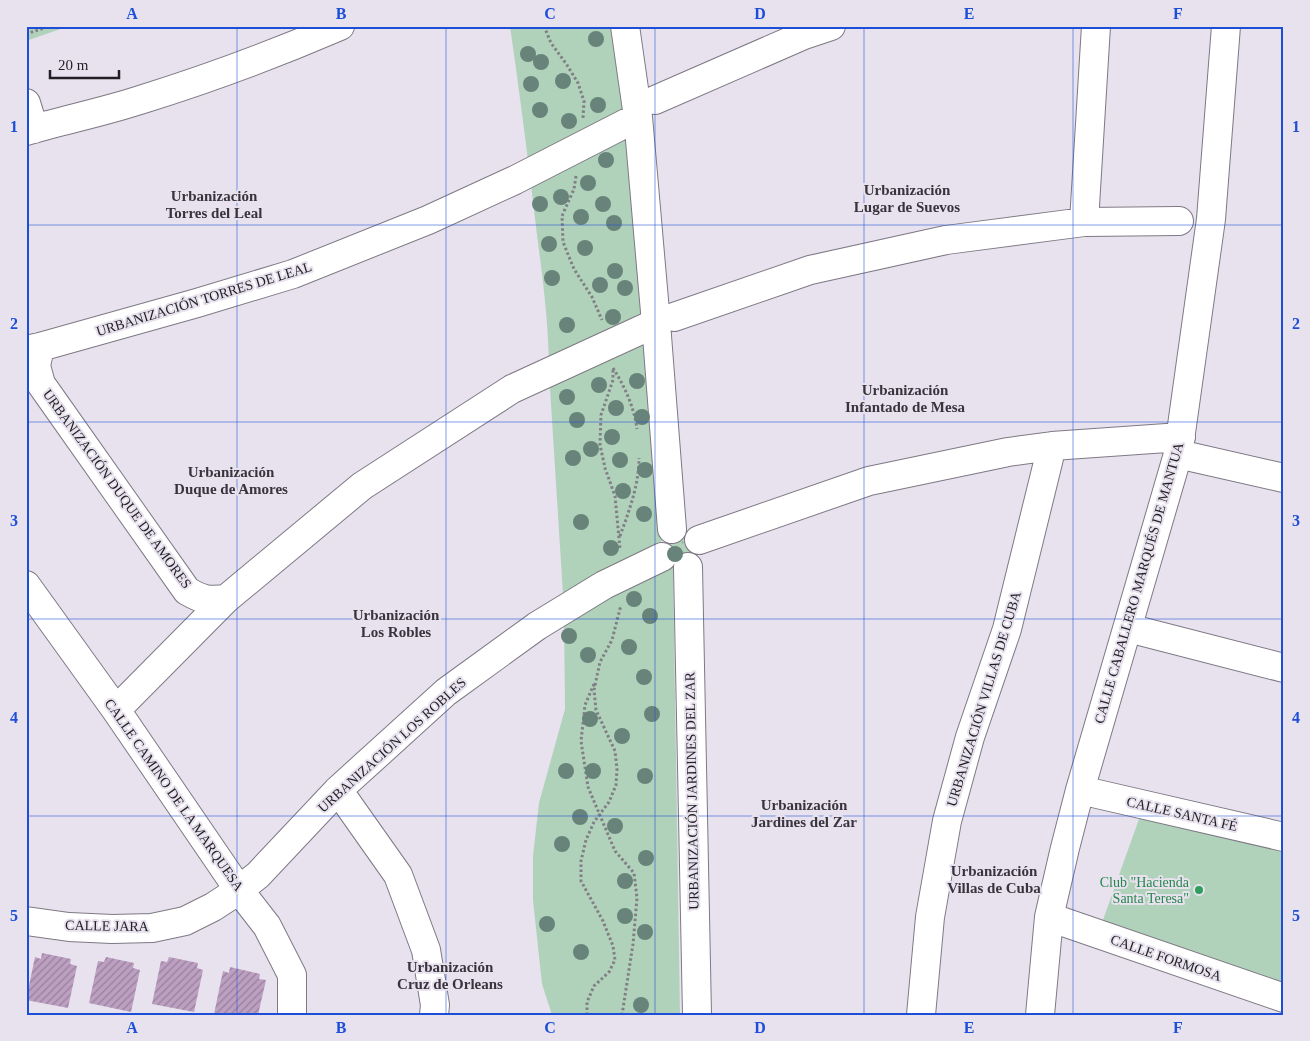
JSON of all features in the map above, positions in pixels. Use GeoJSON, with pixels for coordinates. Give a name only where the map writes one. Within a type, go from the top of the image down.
{"type":"FeatureCollection","features":[{"type":"Feature","properties":{"kind":"street"},"geometry":{"type":"LineString","coordinates":[[26,103],[30,130],[138,100],[225,72],[340,26]]}},
{"type":"Feature","properties":{"kind":"street"},"geometry":{"type":"LineString","coordinates":[[625,26],[646,109]]}},
{"type":"Feature","properties":{"kind":"street"},"geometry":{"type":"LineString","coordinates":[[644,26],[646,109],[686,532],[700,548],[699,556],[694,562],[674,564],[660,549],[660,541],[665,534],[686,532],[869,481],[1008,452],[1052,446],[1179,445],[1284,478]]}},
{"type":"Feature","properties":{"kind":"street","name":"URBANIZACIÓN TORRES DE LEAL"},"geometry":{"type":"LineString","coordinates":[[33,348],[198,303],[293,274],[428,220],[522,176],[646,109],[804,35],[831,26]]}},
{"type":"Feature","properties":{"kind":"street"},"geometry":{"type":"LineString","coordinates":[[1084,222],[1096,26]]}},
{"type":"Feature","properties":{"kind":"street","name":"CALLE CABALLERO MARQUÉS DE MANTUA"},"geometry":{"type":"LineString","coordinates":[[1040,1015],[1049,917],[1065,848],[1179,445],[1211,219],[1226,26]]}},
{"type":"Feature","properties":{"kind":"street"},"geometry":{"type":"LineString","coordinates":[[116,710],[226,599],[362,486],[512,389],[610,356],[665,320],[810,270],[946,240],[1084,222],[1180,221]]}},
{"type":"Feature","properties":{"kind":"street","name":"URBANIZACIÓN DUQUE DE AMORES"},"geometry":{"type":"LineString","coordinates":[[33,348],[41,384],[187,591],[199,598],[211,601],[226,599]]}},
{"type":"Feature","properties":{"kind":"street","name":"URBANIZACIÓN VILLAS DE CUBA"},"geometry":{"type":"LineString","coordinates":[[921,1015],[930,917],[947,821],[970,737],[1007,629],[1052,446]]}},
{"type":"Feature","properties":{"kind":"street","name":"URBANIZACIÓN LOS ROBLES"},"geometry":{"type":"LineString","coordinates":[[239,890],[258,875],[338,790],[446,692],[537,626],[604,586],[622,577],[674,564]]}},
{"type":"Feature","properties":{"kind":"street","name":"URBANIZACIÓN JARDINES DEL ZAR"},"geometry":{"type":"LineString","coordinates":[[674,564],[680,1015]]}},
{"type":"Feature","properties":{"kind":"street","name":"URBANIZACIÓN JARDINES DEL ZAR"},"geometry":{"type":"LineString","coordinates":[[674,564],[697,1015]]}},
{"type":"Feature","properties":{"kind":"street","name":"CALLE CAMINO DE LA MARQUESA"},"geometry":{"type":"LineString","coordinates":[[26,585],[116,710],[239,890],[267,926],[292,975],[292,1015]]}},
{"type":"Feature","properties":{"kind":"street"},"geometry":{"type":"LineString","coordinates":[[1128,628],[1284,668]]}},
{"type":"Feature","properties":{"kind":"street"},"geometry":{"type":"LineString","coordinates":[[338,790],[398,875],[426,950],[435,1005],[434,1015]]}},
{"type":"Feature","properties":{"kind":"street","name":"CALLE SANTA FÉ"},"geometry":{"type":"LineString","coordinates":[[1080,790],[1284,838]]}},
{"type":"Feature","properties":{"kind":"street","name":"CALLE JARA"},"geometry":{"type":"LineString","coordinates":[[26,920],[69,927],[152,928],[185,921],[213,907],[239,890]]}},
{"type":"Feature","properties":{"kind":"street","name":"CALLE FORMOSA"},"geometry":{"type":"LineString","coordinates":[[1049,917],[1284,998]]}},
{"type":"Feature","properties":{"kind":"path"},"geometry":{"type":"LineString","coordinates":[[26,34],[50,26]]}},
{"type":"Feature","properties":{"kind":"path"},"geometry":{"type":"LineString","coordinates":[[544,26],[551,43],[578,83],[584,101],[583,125],[574,189],[562,216],[563,242],[574,268],[592,296],[604,324],[610,356],[613,380],[601,415],[600,444],[605,468],[615,496],[623,594],[612,640],[600,662],[594,690],[596,710],[615,751],[616,785],[609,802],[594,822],[586,840],[581,861],[582,882],[603,921],[613,946],[615,960],[609,972],[594,986],[587,1002],[587,1015]]}},
{"type":"Feature","properties":{"kind":"path"},"geometry":{"type":"LineString","coordinates":[[610,356],[635,417],[637,432]]}},
{"type":"Feature","properties":{"kind":"path"},"geometry":{"type":"LineString","coordinates":[[619,538],[628,514],[639,472],[640,456]]}},
{"type":"Feature","properties":{"kind":"path"},"geometry":{"type":"LineString","coordinates":[[597,676],[585,705],[581,741],[588,787],[615,850],[634,873],[638,898],[622,1015]]}},
{"type":"Feature","properties":{"kind":"green space"},"geometry":{"type":"Polygon","coordinates":[[[26,26],[69,26],[26,41],[26,26]]]}},
{"type":"Feature","properties":{"kind":"green space"},"geometry":{"type":"Polygon","coordinates":[[[510,26],[625,26],[665,533],[660,548],[662,556],[673,567],[680,1015],[552,1015],[542,984],[533,900],[533,856],[539,803],[565,709],[564,610],[545,303],[510,26]]]}},
{"type":"Feature","properties":{"kind":"green space"},"geometry":{"type":"Polygon","coordinates":[[[684,533],[694,545],[695,551],[685,561],[676,563],[664,545],[666,540],[684,533]]]}},
{"type":"Feature","properties":{"kind":"green space","name":"Club \"Hacienda Santa Teresa\""},"geometry":{"type":"Polygon","coordinates":[[[1144,805],[1284,837],[1284,998],[1098,934],[1144,805]]]}},
{"type":"Feature","properties":{"kind":"building"},"geometry":{"type":"Polygon","coordinates":[[[42,953],[71,959],[70,964],[77,966],[68,1008],[26,1000],[35,957],[41,959],[42,953]]]}},
{"type":"Feature","properties":{"kind":"building"},"geometry":{"type":"Polygon","coordinates":[[[106,957],[134,963],[133,968],[140,970],[131,1012],[89,1003],[98,961],[104,962],[106,957]]]}},
{"type":"Feature","properties":{"kind":"building"},"geometry":{"type":"Polygon","coordinates":[[[169,957],[198,963],[197,968],[203,970],[194,1012],[152,1004],[161,961],[167,962],[169,957]]]}},
{"type":"Feature","properties":{"kind":"building"},"geometry":{"type":"Polygon","coordinates":[[[230,967],[260,974],[259,979],[266,980],[258,1015],[214,1014],[223,971],[229,973],[230,967]]]}},
{"type":"Feature","properties":{"kind":"place","name":"Club \"Hacienda Santa Teresa\""},"geometry":{"type":"Point","coordinates":[1199,890]}},
{"type":"Feature","properties":{"kind":"district","name":"Urbanización Lugar de Suevos"},"geometry":{"type":"Point","coordinates":[907,198]}},
{"type":"Feature","properties":{"kind":"district","name":"Urbanización Torres del Leal"},"geometry":{"type":"Point","coordinates":[214,204]}},
{"type":"Feature","properties":{"kind":"district","name":"Urbanización Infantado de Mesa"},"geometry":{"type":"Point","coordinates":[905,398]}},
{"type":"Feature","properties":{"kind":"district","name":"Urbanización Duque de Amores"},"geometry":{"type":"Point","coordinates":[231,480]}},
{"type":"Feature","properties":{"kind":"district","name":"Urbanización Los Robles"},"geometry":{"type":"Point","coordinates":[396,624]}},
{"type":"Feature","properties":{"kind":"district","name":"Urbanización Jardines del Zar"},"geometry":{"type":"Point","coordinates":[804,814]}},
{"type":"Feature","properties":{"kind":"district","name":"Urbanización Villas de Cuba"},"geometry":{"type":"Point","coordinates":[994,880]}},
{"type":"Feature","properties":{"kind":"district","name":"Urbanización Cruz de Orleans"},"geometry":{"type":"Point","coordinates":[450,976]}}]}
